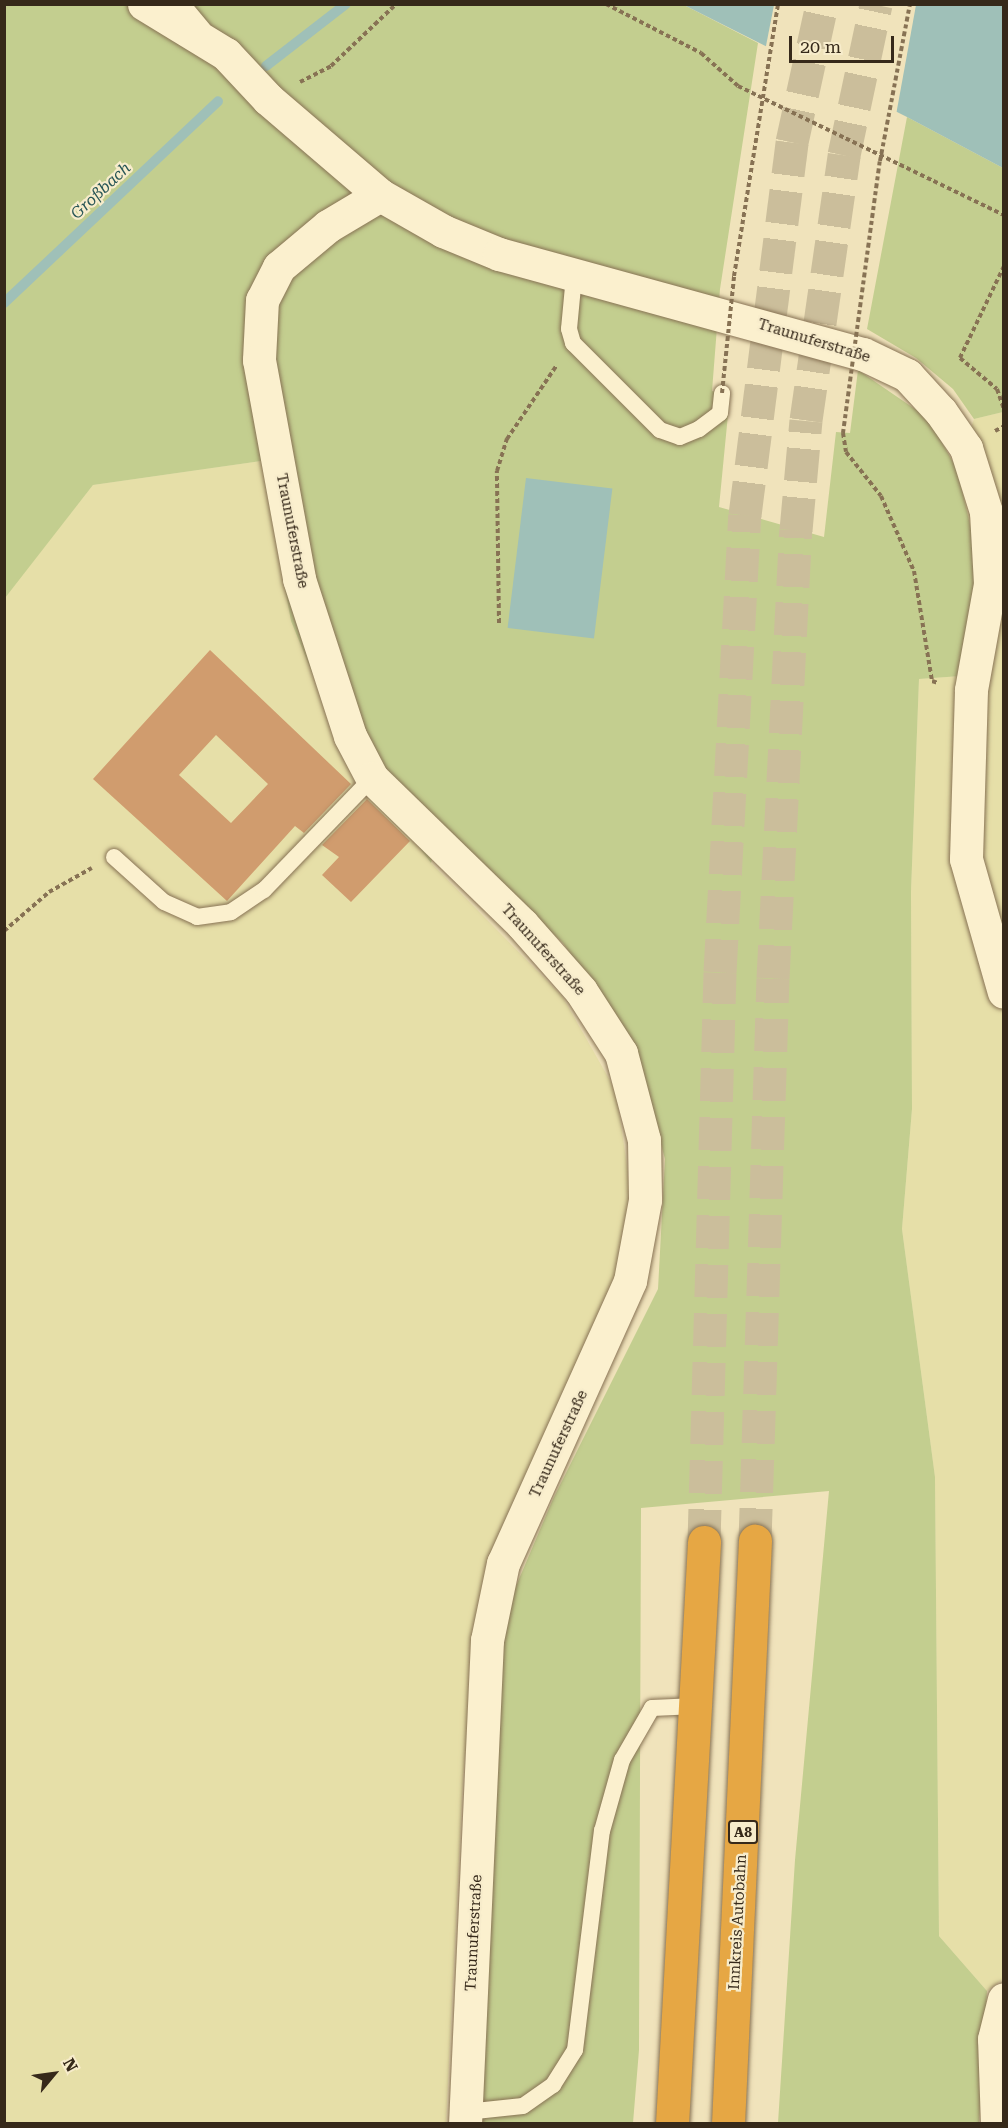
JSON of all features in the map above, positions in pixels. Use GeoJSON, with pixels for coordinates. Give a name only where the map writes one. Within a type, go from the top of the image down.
{"type":"FeatureCollection","features":[{"type":"Feature","properties":{"kind":"highway","name":"Innkreis Autobahn"},"geometry":{"type":"LineString","coordinates":[[728,2124],[755,1541]]}},
{"type":"Feature","properties":{"kind":"highway"},"geometry":{"type":"LineString","coordinates":[[672,2124],[704,1542]]}},
{"type":"Feature","properties":{"kind":"street"},"geometry":{"type":"LineString","coordinates":[[144,4],[225,54]]}},
{"type":"Feature","properties":{"kind":"street","name":"Traunuferstraße"},"geometry":{"type":"LineString","coordinates":[[225,54],[268,99],[380,195],[443,231],[574,276],[639,290],[862,354],[907,375],[966,448],[986,512],[990,584],[971,690],[966,859],[1004,992]]}},
{"type":"Feature","properties":{"kind":"street","name":"Traunuferstraße"},"geometry":{"type":"LineString","coordinates":[[380,195],[328,226],[279,267],[262,300],[259,360],[299,579],[350,736],[372,778],[522,924],[581,991],[621,1053],[643,1125],[645,1200],[630,1281],[503,1563],[487,1640],[465,2118]]}},
{"type":"Feature","properties":{"kind":"street"},"geometry":{"type":"LineString","coordinates":[[997,2124],[994,2039],[1004,2000]]}},
{"type":"Feature","properties":{"kind":"lane","name":"Traunuferstraße"},"geometry":{"type":"LineString","coordinates":[[182,4],[225,54]]}},
{"type":"Feature","properties":{"kind":"lane"},"geometry":{"type":"LineString","coordinates":[[574,276],[569,329],[573,343],[660,430],[680,437],[720,413],[722,393]]}},
{"type":"Feature","properties":{"kind":"lane"},"geometry":{"type":"LineString","coordinates":[[114,857],[164,902],[189,914],[197,917],[231,912],[264,890],[372,778]]}},
{"type":"Feature","properties":{"kind":"lane"},"geometry":{"type":"LineString","coordinates":[[465,2118],[523,2106],[553,2085],[575,2050],[602,1831],[622,1760],[652,1708],[696,1706]]}},
{"type":"Feature","properties":{"kind":"path"},"geometry":{"type":"LineString","coordinates":[[268,99],[331,66],[396,4]]}},
{"type":"Feature","properties":{"kind":"path"},"geometry":{"type":"LineString","coordinates":[[606,4],[701,53],[738,86],[1004,215]]}},
{"type":"Feature","properties":{"kind":"path"},"geometry":{"type":"LineString","coordinates":[[722,393],[734,276],[778,4]]}},
{"type":"Feature","properties":{"kind":"path"},"geometry":{"type":"LineString","coordinates":[[910,4],[880,161],[843,433],[846,452],[881,496],[914,571],[932,681],[971,690]]}},
{"type":"Feature","properties":{"kind":"path"},"geometry":{"type":"LineString","coordinates":[[1004,266],[960,358],[997,389],[1004,409]]}},
{"type":"Feature","properties":{"kind":"path"},"geometry":{"type":"LineString","coordinates":[[499,623],[497,471],[507,439],[573,343]]}},
{"type":"Feature","properties":{"kind":"path"},"geometry":{"type":"LineString","coordinates":[[4,931],[49,892],[114,857]]}},
{"type":"Feature","properties":{"kind":"shaded area"},"geometry":{"type":"Polygon","coordinates":[[[1003,412],[1004,1978],[987,1991],[939,1936],[935,1477],[902,1229],[912,1109],[911,892],[919,679],[961,676],[957,469],[974,419],[1003,412]]]}},
{"type":"Feature","properties":{"kind":"shaded area"},"geometry":{"type":"Polygon","coordinates":[[[261,461],[342,746],[431,863],[562,996],[616,1091],[632,1200],[621,1278],[486,1564],[463,1776],[446,2123],[5,2123],[4,598],[93,485],[261,461]]]}},
{"type":"Feature","properties":{"kind":"green space"},"geometry":{"type":"Polygon","coordinates":[[[5,5],[684,5],[758,43],[720,289],[712,391],[730,394],[719,507],[824,537],[836,432],[850,433],[858,370],[928,418],[957,469],[981,572],[961,676],[919,679],[911,892],[912,1109],[902,1229],[935,1477],[939,1936],[987,1991],[979,2123],[778,2123],[795,1860],[829,1491],[641,1508],[639,2050],[633,2123],[479,2123],[505,1612],[553,1499],[658,1289],[665,1159],[635,1050],[563,943],[441,828],[431,863],[342,746],[291,621],[261,461],[93,485],[5,598],[5,5]]]}},
{"type":"Feature","properties":{"kind":"green space"},"geometry":{"type":"Polygon","coordinates":[[[907,117],[1003,168],[1003,412],[974,419],[953,389],[916,358],[867,329],[907,117]]]}},
{"type":"Feature","properties":{"kind":"water"},"geometry":{"type":"Polygon","coordinates":[[[684,5],[1003,5],[1003,168],[907,117],[684,5]]]}},
{"type":"Feature","properties":{"kind":"water"},"geometry":{"type":"Polygon","coordinates":[[[526,478],[612,489],[594,638],[508,628],[526,478]]]}},
{"type":"Feature","properties":{"kind":"pier"},"geometry":{"type":"Polygon","coordinates":[[[774,5],[916,5],[896,115],[765,51],[774,5]]]}},
{"type":"Feature","properties":{"kind":"building"},"geometry":{"type":"Polygon","coordinates":[[[210,650],[351,784],[304,833],[295,826],[227,901],[93,779],[210,650]],[[216,735],[179,775],[231,823],[268,784],[216,735]]]}},
{"type":"Feature","properties":{"kind":"building"},"geometry":{"type":"Polygon","coordinates":[[[367,799],[410,841],[351,902],[322,875],[339,857],[322,845],[367,799]]]}},
{"type":"Feature","properties":{"kind":"waterway","name":"Großbach"},"geometry":{"type":"LineString","coordinates":[[266,66],[346,4]]}},
{"type":"Feature","properties":{"kind":"waterway","name":"Großbach"},"geometry":{"type":"LineString","coordinates":[[4,303],[218,101]]}},
{"type":"Feature","properties":{"kind":"tunnel"},"geometry":{"type":"LineString","coordinates":[[704,1542],[720,972],[745,515],[792,142],[822,4]]}},
{"type":"Feature","properties":{"kind":"tunnel"},"geometry":{"type":"LineString","coordinates":[[755,1541],[773,978],[796,530],[806,420],[844,155],[876,4]]}}]}
